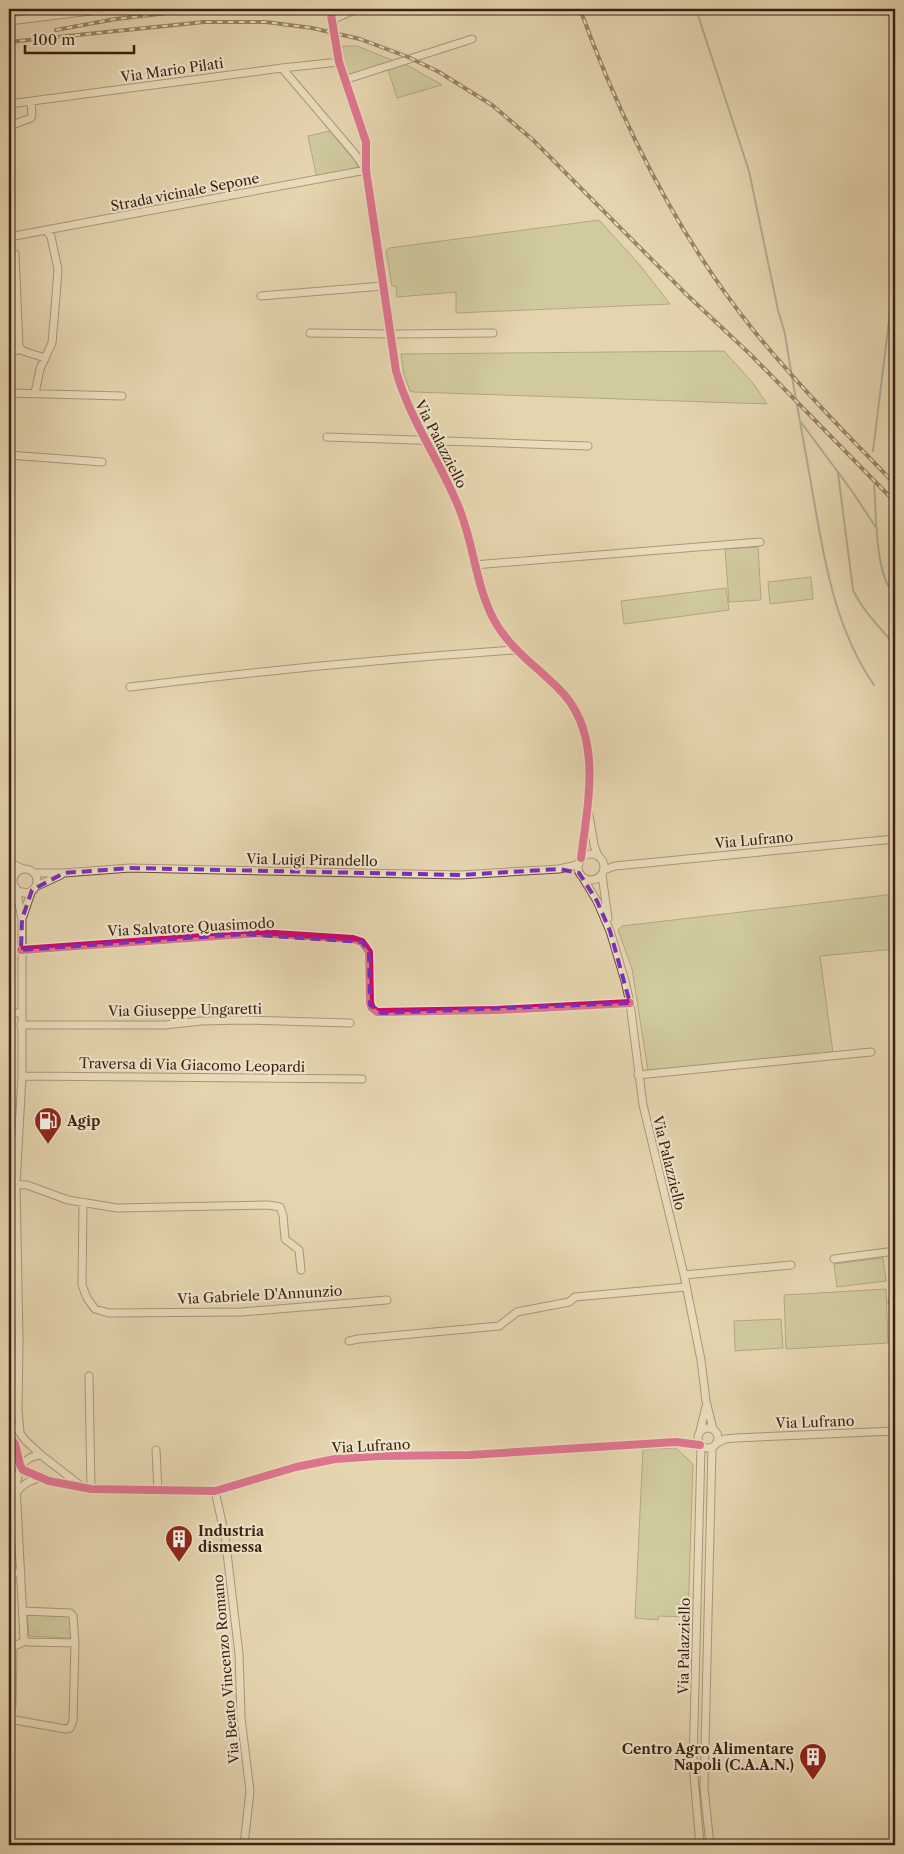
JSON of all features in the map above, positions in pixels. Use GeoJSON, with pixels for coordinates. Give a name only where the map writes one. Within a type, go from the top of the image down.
{"type":"FeatureCollection","features":[{"type":"Feature","properties":{"kind":"street"},"geometry":{"type":"LineString","coordinates":[[9,21],[107,9]]}},
{"type":"Feature","properties":{"kind":"street","name":"Via Palazziello"},"geometry":{"type":"LineString","coordinates":[[330,9],[330,20],[339,62],[366,142],[366,170],[390,334],[400,386],[407,404],[459,508],[482,591],[493,618],[515,650],[560,689],[578,714],[589,754],[588,804],[581,858]]}},
{"type":"Feature","properties":{"kind":"street"},"geometry":{"type":"LineString","coordinates":[[330,20],[357,9]]}},
{"type":"Feature","properties":{"kind":"street"},"geometry":{"type":"LineString","coordinates":[[344,80],[472,39]]}},
{"type":"Feature","properties":{"kind":"street","name":"Via Mario Pilati"},"geometry":{"type":"LineString","coordinates":[[9,104],[339,62]]}},
{"type":"Feature","properties":{"kind":"street"},"geometry":{"type":"LineString","coordinates":[[282,68],[355,154],[366,170]]}},
{"type":"Feature","properties":{"kind":"street"},"geometry":{"type":"LineString","coordinates":[[9,126],[31,118],[31,102]]}},
{"type":"Feature","properties":{"kind":"street","name":"Strada vicinale Sepone"},"geometry":{"type":"LineString","coordinates":[[9,238],[366,170]]}},
{"type":"Feature","properties":{"kind":"street"},"geometry":{"type":"LineString","coordinates":[[35,393],[40,369],[52,343],[58,268],[51,237],[47,231]]}},
{"type":"Feature","properties":{"kind":"street"},"geometry":{"type":"LineString","coordinates":[[15,254],[18,342],[21,349]]}},
{"type":"Feature","properties":{"kind":"street"},"geometry":{"type":"LineString","coordinates":[[261,296],[383,286]]}},
{"type":"Feature","properties":{"kind":"street"},"geometry":{"type":"LineString","coordinates":[[310,333],[493,333]]}},
{"type":"Feature","properties":{"kind":"street"},"geometry":{"type":"LineString","coordinates":[[9,353],[21,349],[45,358]]}},
{"type":"Feature","properties":{"kind":"street"},"geometry":{"type":"LineString","coordinates":[[9,393],[122,396]]}},
{"type":"Feature","properties":{"kind":"street"},"geometry":{"type":"LineString","coordinates":[[327,437],[588,446]]}},
{"type":"Feature","properties":{"kind":"street"},"geometry":{"type":"LineString","coordinates":[[9,456],[102,462]]}},
{"type":"Feature","properties":{"kind":"street"},"geometry":{"type":"LineString","coordinates":[[474,565],[760,542]]}},
{"type":"Feature","properties":{"kind":"street"},"geometry":{"type":"LineString","coordinates":[[130,687],[395,658],[515,650]]}},
{"type":"Feature","properties":{"kind":"street","name":"Via Palazziello"},"geometry":{"type":"LineString","coordinates":[[588,804],[594,845],[600,858]]}},
{"type":"Feature","properties":{"kind":"street","name":"Via Lufrano"},"geometry":{"type":"LineString","coordinates":[[603,872],[615,866],[895,840]]}},
{"type":"Feature","properties":{"kind":"street"},"geometry":{"type":"LineString","coordinates":[[600,858],[603,872],[595,880],[581,876],[578,865],[581,858],[588,854],[600,858],[615,866]]}},
{"type":"Feature","properties":{"kind":"street"},"geometry":{"type":"LineString","coordinates":[[9,862],[34,873],[37,880],[22,918]]}},
{"type":"Feature","properties":{"kind":"street","name":"Via Luigi Pirandello"},"geometry":{"type":"LineString","coordinates":[[34,873],[64,873],[130,868],[460,875],[559,869],[578,865]]}},
{"type":"Feature","properties":{"kind":"street"},"geometry":{"type":"LineString","coordinates":[[20,1432],[18,1410],[19,1339],[12,1184],[22,1076],[22,918],[16,873],[23,869]]}},
{"type":"Feature","properties":{"kind":"street","name":"Via Luigi Pirandello"},"geometry":{"type":"LineString","coordinates":[[559,869],[581,876]]}},
{"type":"Feature","properties":{"kind":"street"},"geometry":{"type":"LineString","coordinates":[[9,872],[17,888]]}},
{"type":"Feature","properties":{"kind":"street","name":"Via Palazziello"},"geometry":{"type":"LineString","coordinates":[[603,872],[610,931]]}},
{"type":"Feature","properties":{"kind":"street","name":"Via Luigi Pirandello"},"geometry":{"type":"LineString","coordinates":[[34,888],[64,873]]}},
{"type":"Feature","properties":{"kind":"street","name":"Via Palazziello"},"geometry":{"type":"LineString","coordinates":[[581,876],[597,901],[610,931],[630,1003],[643,1105],[684,1276],[701,1360],[706,1401],[715,1431]]}},
{"type":"Feature","properties":{"kind":"street"},"geometry":{"type":"LineString","coordinates":[[9,896],[17,888],[34,888]]}},
{"type":"Feature","properties":{"kind":"street","name":"Via Salvatore Quasimodo"},"geometry":{"type":"LineString","coordinates":[[21,950],[259,933],[353,939],[362,942],[369,952],[370,1003],[377,1012],[497,1010],[630,1003]]}},
{"type":"Feature","properties":{"kind":"street"},"geometry":{"type":"LineString","coordinates":[[9,1013],[21,1013]]}},
{"type":"Feature","properties":{"kind":"street","name":"Via Giuseppe Ungaretti"},"geometry":{"type":"LineString","coordinates":[[21,1025],[165,1025],[201,1021],[243,1020],[350,1022]]}},
{"type":"Feature","properties":{"kind":"street"},"geometry":{"type":"LineString","coordinates":[[638,1075],[870,1052]]}},
{"type":"Feature","properties":{"kind":"street","name":"Traversa di Via Giacomo Leopardi"},"geometry":{"type":"LineString","coordinates":[[22,1076],[362,1079]]}},
{"type":"Feature","properties":{"kind":"street","name":"Via Gabriele D'Annunzio"},"geometry":{"type":"LineString","coordinates":[[12,1184],[27,1185],[68,1200],[117,1208],[268,1205],[280,1207],[284,1215],[286,1239],[299,1250],[301,1270]]}},
{"type":"Feature","properties":{"kind":"street","name":"Via Gabriele D'Annunzio"},"geometry":{"type":"LineString","coordinates":[[83,1203],[82,1285],[87,1298],[95,1309],[109,1313],[241,1312],[387,1300]]}},
{"type":"Feature","properties":{"kind":"street"},"geometry":{"type":"LineString","coordinates":[[834,1259],[895,1251]]}},
{"type":"Feature","properties":{"kind":"street"},"geometry":{"type":"LineString","coordinates":[[684,1276],[791,1265]]}},
{"type":"Feature","properties":{"kind":"street"},"geometry":{"type":"LineString","coordinates":[[349,1341],[358,1338],[499,1326],[517,1312],[569,1302],[575,1297],[686,1287]]}},
{"type":"Feature","properties":{"kind":"street"},"geometry":{"type":"LineString","coordinates":[[89,1376],[91,1489]]}},
{"type":"Feature","properties":{"kind":"street","name":"Via Palazziello"},"geometry":{"type":"LineString","coordinates":[[699,1433],[706,1401]]}},
{"type":"Feature","properties":{"kind":"street"},"geometry":{"type":"LineString","coordinates":[[9,1426],[18,1410]]}},
{"type":"Feature","properties":{"kind":"street","name":"Via Lufrano"},"geometry":{"type":"LineString","coordinates":[[9,1426],[20,1432],[25,1440],[41,1455],[81,1486]]}},
{"type":"Feature","properties":{"kind":"street"},"geometry":{"type":"LineString","coordinates":[[706,1428],[736,1438],[724,1440],[707,1449],[701,1446],[699,1433],[706,1428]]}},
{"type":"Feature","properties":{"kind":"street"},"geometry":{"type":"LineString","coordinates":[[715,1431],[715,1446]]}},
{"type":"Feature","properties":{"kind":"street","name":"Via Lufrano"},"geometry":{"type":"LineString","coordinates":[[736,1438],[895,1431]]}},
{"type":"Feature","properties":{"kind":"street","name":"Via Lufrano"},"geometry":{"type":"LineString","coordinates":[[676,1442],[699,1433]]}},
{"type":"Feature","properties":{"kind":"street"},"geometry":{"type":"LineString","coordinates":[[9,1436],[15,1444],[21,1467]]}},
{"type":"Feature","properties":{"kind":"street","name":"Via Lufrano"},"geometry":{"type":"LineString","coordinates":[[21,1467],[23,1470],[42,1479],[91,1489],[216,1491],[296,1467],[335,1459],[380,1456],[469,1455],[676,1442],[701,1446]]}},
{"type":"Feature","properties":{"kind":"street","name":"Via Palazziello"},"geometry":{"type":"LineString","coordinates":[[700,1845],[693,1765],[701,1446]]}},
{"type":"Feature","properties":{"kind":"street","name":"Via Palazziello"},"geometry":{"type":"LineString","coordinates":[[710,1845],[704,1788],[715,1446]]}},
{"type":"Feature","properties":{"kind":"street"},"geometry":{"type":"LineString","coordinates":[[156,1450],[158,1490]]}},
{"type":"Feature","properties":{"kind":"street"},"geometry":{"type":"LineString","coordinates":[[25,1641],[16,1493],[18,1472],[21,1467],[29,1458],[41,1455]]}},
{"type":"Feature","properties":{"kind":"street"},"geometry":{"type":"LineString","coordinates":[[16,1493],[21,1486],[29,1481],[42,1479],[53,1471],[50,1462]]}},
{"type":"Feature","properties":{"kind":"street","name":"Via Beato Vincenzo Romano"},"geometry":{"type":"LineString","coordinates":[[216,1491],[225,1536],[240,1654],[241,1718],[250,1791],[244,1845]]}},
{"type":"Feature","properties":{"kind":"street"},"geometry":{"type":"LineString","coordinates":[[9,1573],[21,1573]]}},
{"type":"Feature","properties":{"kind":"street"},"geometry":{"type":"LineString","coordinates":[[9,1719],[65,1729],[70,1728],[74,1721],[74,1618],[71,1614],[23,1611]]}},
{"type":"Feature","properties":{"kind":"street"},"geometry":{"type":"LineString","coordinates":[[9,1646],[17,1646],[25,1641],[75,1643]]}},
{"type":"Feature","properties":{"kind":"highlighted area"},"geometry":{"type":"Polygon","coordinates":[[[130,868],[460,875],[559,869],[579,873],[597,901],[610,931],[630,1003],[381,1013],[370,1005],[369,952],[362,942],[243,934],[21,950],[22,919],[32,890],[64,873],[130,868]]]}},
{"type":"Feature","properties":{"kind":"green space"},"geometry":{"type":"Polygon","coordinates":[[[343,46],[357,46],[394,61],[347,78],[340,52],[343,46]]]}},
{"type":"Feature","properties":{"kind":"green space"},"geometry":{"type":"Polygon","coordinates":[[[405,64],[442,85],[397,98],[388,69],[405,64]]]}},
{"type":"Feature","properties":{"kind":"green space"},"geometry":{"type":"Polygon","coordinates":[[[330,131],[356,162],[358,168],[356,171],[317,178],[308,136],[330,131]]]}},
{"type":"Feature","properties":{"kind":"green space"},"geometry":{"type":"Polygon","coordinates":[[[599,220],[639,264],[670,304],[456,313],[456,292],[397,297],[396,286],[392,286],[386,251],[389,248],[599,220]]]}},
{"type":"Feature","properties":{"kind":"green space"},"geometry":{"type":"Polygon","coordinates":[[[724,351],[753,383],[767,404],[414,392],[410,391],[404,375],[401,354],[724,351]]]}},
{"type":"Feature","properties":{"kind":"green space"},"geometry":{"type":"Polygon","coordinates":[[[758,547],[761,600],[729,602],[725,549],[758,547]]]}},
{"type":"Feature","properties":{"kind":"green space"},"geometry":{"type":"Polygon","coordinates":[[[811,577],[813,599],[770,604],[768,582],[811,577]]]}},
{"type":"Feature","properties":{"kind":"green space"},"geometry":{"type":"Polygon","coordinates":[[[726,588],[729,610],[624,624],[621,601],[726,588]]]}},
{"type":"Feature","properties":{"kind":"green space"},"geometry":{"type":"Polygon","coordinates":[[[895,894],[895,949],[820,956],[833,1053],[648,1071],[632,969],[618,930],[622,926],[895,894]]]}},
{"type":"Feature","properties":{"kind":"green space"},"geometry":{"type":"Polygon","coordinates":[[[883,1258],[886,1281],[837,1287],[834,1264],[883,1258]]]}},
{"type":"Feature","properties":{"kind":"green space"},"geometry":{"type":"Polygon","coordinates":[[[886,1289],[888,1343],[786,1349],[784,1295],[886,1289]]]}},
{"type":"Feature","properties":{"kind":"green space"},"geometry":{"type":"Polygon","coordinates":[[[781,1319],[783,1348],[735,1351],[734,1321],[781,1319]]]}},
{"type":"Feature","properties":{"kind":"green space"},"geometry":{"type":"Polygon","coordinates":[[[676,1448],[693,1464],[688,1617],[659,1616],[658,1620],[635,1618],[643,1449],[676,1448]]]}},
{"type":"Feature","properties":{"kind":"green space"},"geometry":{"type":"Polygon","coordinates":[[[27,1613],[70,1615],[72,1638],[29,1636],[27,1613]]]}},
{"type":"Feature","properties":{"kind":"green space"},"geometry":{"type":"Polygon","coordinates":[[[17,1651],[16,1708],[9,1707],[9,1652],[17,1651]]]}},
{"type":"Feature","properties":{"kind":"waterway"},"geometry":{"type":"LineString","coordinates":[[696,9],[749,171],[778,310],[785,334],[830,583],[848,636],[859,661],[874,685]]}},
{"type":"Feature","properties":{"kind":"waterway"},"geometry":{"type":"LineString","coordinates":[[873,451],[889,321],[895,248]]}},
{"type":"Feature","properties":{"kind":"waterway"},"geometry":{"type":"LineString","coordinates":[[800,421],[852,491],[877,529]]}},
{"type":"Feature","properties":{"kind":"waterway"},"geometry":{"type":"LineString","coordinates":[[838,473],[853,590],[867,612],[895,645]]}},
{"type":"Feature","properties":{"kind":"waterway"},"geometry":{"type":"LineString","coordinates":[[874,485],[880,559],[888,586],[895,596]]}},
{"type":"Feature","properties":{"kind":"railway"},"geometry":{"type":"LineString","coordinates":[[56,30],[116,19],[202,9]]}},
{"type":"Feature","properties":{"kind":"railway"},"geometry":{"type":"LineString","coordinates":[[196,13],[231,9]]}},
{"type":"Feature","properties":{"kind":"railway"},"geometry":{"type":"LineString","coordinates":[[580,9],[596,52],[633,136],[676,217],[700,256],[754,331],[788,371],[895,484]]}},
{"type":"Feature","properties":{"kind":"railway"},"geometry":{"type":"LineString","coordinates":[[9,42],[204,22],[266,22],[312,28],[360,39],[408,57],[439,72],[492,105],[533,140],[686,294],[751,355],[895,502]]}},
{"type":"Feature","properties":{"kind":"cycle path"},"geometry":{"type":"LineString","coordinates":[[330,9],[339,62],[366,142],[366,170],[396,371],[409,406],[459,508],[483,592],[494,620],[515,648],[558,688],[572,706],[582,725],[587,746],[589,791],[581,858]]}},
{"type":"Feature","properties":{"kind":"cycle path"},"geometry":{"type":"LineString","coordinates":[[21,950],[259,933],[353,939],[362,942],[369,952],[370,1003],[377,1012],[497,1010],[630,1003]]}},
{"type":"Feature","properties":{"kind":"cycle path"},"geometry":{"type":"LineString","coordinates":[[9,1436],[15,1444],[23,1470],[49,1481],[91,1489],[215,1491],[296,1467],[335,1459],[380,1456],[469,1455],[676,1442],[700,1445]]}},
{"type":"Feature","properties":{"kind":"place","name":"Agip"},"geometry":{"type":"Point","coordinates":[48,1145]}},
{"type":"Feature","properties":{"kind":"place","name":"Industria dismessa"},"geometry":{"type":"Point","coordinates":[179,1563]}},
{"type":"Feature","properties":{"kind":"place","name":"Centro Agro Alimentare Napoli (C.A.A.N.)"},"geometry":{"type":"Point","coordinates":[813,1781]}}]}
